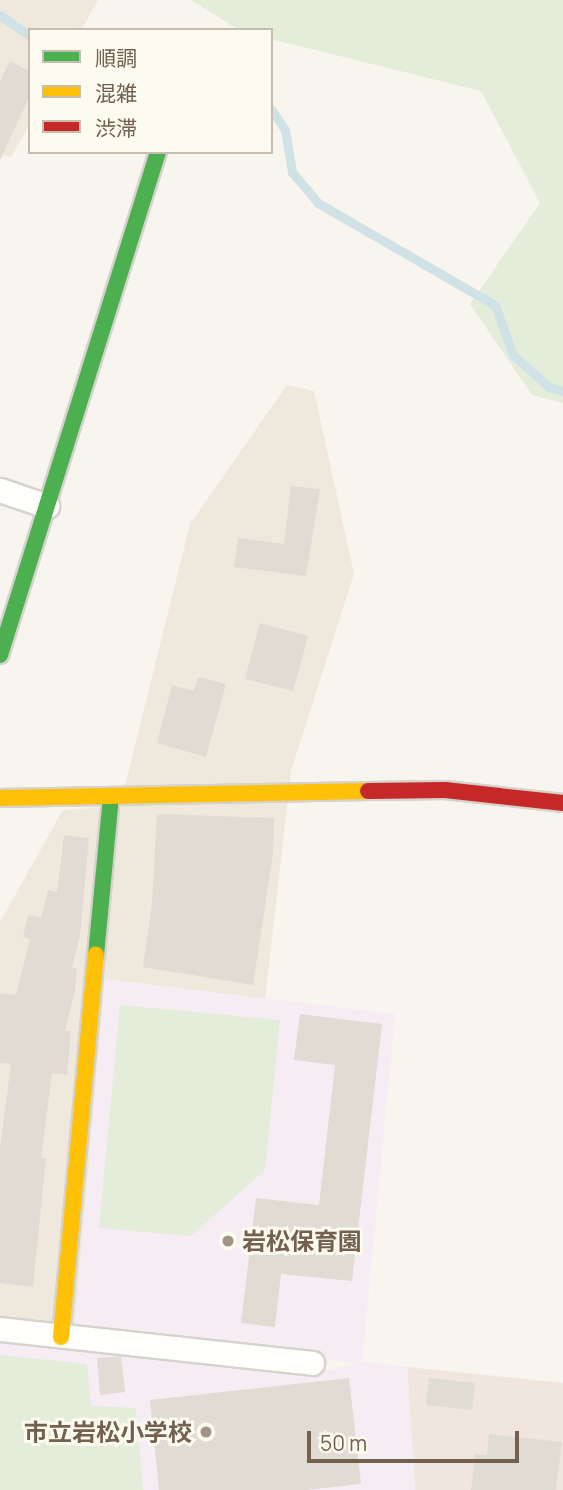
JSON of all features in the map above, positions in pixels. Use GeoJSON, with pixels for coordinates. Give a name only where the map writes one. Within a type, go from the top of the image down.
{"type":"FeatureCollection","features":[{"type":"Feature","properties":{"kind":"street"},"geometry":{"type":"LineString","coordinates":[[0,655],[158,154]]}},
{"type":"Feature","properties":{"kind":"street"},"geometry":{"type":"LineString","coordinates":[[0,490],[47,506]]}},
{"type":"Feature","properties":{"kind":"street"},"geometry":{"type":"LineString","coordinates":[[0,798],[445,790],[563,803]]}},
{"type":"Feature","properties":{"kind":"street"},"geometry":{"type":"LineString","coordinates":[[61,1337],[111,797]]}},
{"type":"Feature","properties":{"kind":"street"},"geometry":{"type":"LineString","coordinates":[[0,1329],[312,1363]]}},
{"type":"Feature","properties":{"kind":"shaded area"},"geometry":{"type":"Polygon","coordinates":[[[0,0],[98,0],[82,28],[28,28],[28,127],[11,157],[0,154],[0,0]]]}},
{"type":"Feature","properties":{"kind":"shaded area"},"geometry":{"type":"Polygon","coordinates":[[[287,385],[314,391],[354,574],[291,771],[265,999],[105,980],[75,1325],[0,1337],[0,922],[63,810],[120,806],[190,524],[287,385]]]}},
{"type":"Feature","properties":{"kind":"shaded area","name":"岩松保育園"},"geometry":{"type":"Polygon","coordinates":[[[105,979],[395,1014],[362,1362],[407,1367],[415,1490],[0,1490],[0,1337],[310,1374],[359,1363],[75,1325],[105,979]]]}},
{"type":"Feature","properties":{"kind":"shaded area"},"geometry":{"type":"Polygon","coordinates":[[[407,1367],[563,1383],[563,1490],[415,1490],[407,1367]]]}},
{"type":"Feature","properties":{"kind":"green space"},"geometry":{"type":"Polygon","coordinates":[[[191,0],[563,0],[563,403],[532,395],[470,304],[540,203],[481,91],[273,39],[273,28],[236,28],[191,0]]]}},
{"type":"Feature","properties":{"kind":"green space"},"geometry":{"type":"Polygon","coordinates":[[[120,1005],[280,1020],[265,1170],[191,1236],[99,1228],[120,1005]]]}},
{"type":"Feature","properties":{"kind":"green space"},"geometry":{"type":"Polygon","coordinates":[[[0,1355],[87,1364],[91,1406],[136,1408],[143,1490],[0,1490],[0,1355]]]}},
{"type":"Feature","properties":{"kind":"building"},"geometry":{"type":"Polygon","coordinates":[[[10,61],[28,70],[28,99],[0,160],[0,82],[10,61]]]}},
{"type":"Feature","properties":{"kind":"building"},"geometry":{"type":"Polygon","coordinates":[[[291,486],[320,489],[306,576],[234,567],[238,538],[284,544],[291,486]]]}},
{"type":"Feature","properties":{"kind":"building"},"geometry":{"type":"Polygon","coordinates":[[[260,623],[308,636],[293,691],[245,679],[260,623]]]}},
{"type":"Feature","properties":{"kind":"building"},"geometry":{"type":"Polygon","coordinates":[[[198,677],[226,684],[206,757],[157,743],[172,685],[194,691],[198,677]]]}},
{"type":"Feature","properties":{"kind":"building"},"geometry":{"type":"Polygon","coordinates":[[[157,814],[274,818],[273,854],[253,985],[143,967],[152,903],[157,814]]]}},
{"type":"Feature","properties":{"kind":"building"},"geometry":{"type":"Polygon","coordinates":[[[64,835],[89,838],[80,936],[72,968],[77,969],[75,990],[65,1031],[71,1031],[67,1075],[52,1073],[41,1158],[46,1158],[33,1287],[0,1283],[0,1148],[11,1064],[0,1063],[0,993],[16,995],[30,939],[23,937],[28,915],[41,918],[48,890],[57,892],[64,835]]]}},
{"type":"Feature","properties":{"kind":"building"},"geometry":{"type":"Polygon","coordinates":[[[300,1014],[382,1024],[352,1281],[281,1274],[275,1327],[241,1323],[256,1198],[319,1205],[335,1065],[294,1060],[300,1014]]]}},
{"type":"Feature","properties":{"kind":"building"},"geometry":{"type":"Polygon","coordinates":[[[121,1356],[125,1392],[100,1395],[97,1358],[121,1356]]]}},
{"type":"Feature","properties":{"kind":"building"},"geometry":{"type":"Polygon","coordinates":[[[349,1378],[361,1484],[307,1490],[159,1490],[150,1400],[349,1378]]]}},
{"type":"Feature","properties":{"kind":"building"},"geometry":{"type":"Polygon","coordinates":[[[429,1378],[475,1383],[472,1410],[426,1405],[429,1378]]]}},
{"type":"Feature","properties":{"kind":"building"},"geometry":{"type":"Polygon","coordinates":[[[489,1434],[562,1442],[556,1490],[471,1490],[475,1454],[487,1455],[489,1434]]]}},
{"type":"Feature","properties":{"kind":"waterway"},"geometry":{"type":"LineString","coordinates":[[0,15],[28,35]]}},
{"type":"Feature","properties":{"kind":"waterway"},"geometry":{"type":"LineString","coordinates":[[273,112],[285,130],[292,172],[318,203],[495,305],[513,355],[549,387],[563,391]]}},
{"type":"Feature","properties":{"kind":"traffic: fast"},"geometry":{"type":"LineString","coordinates":[[0,655],[157,154]]}},
{"type":"Feature","properties":{"kind":"traffic: fast"},"geometry":{"type":"LineString","coordinates":[[96,955],[111,797]]}},
{"type":"Feature","properties":{"kind":"traffic: slow"},"geometry":{"type":"LineString","coordinates":[[0,798],[368,791]]}},
{"type":"Feature","properties":{"kind":"traffic: slow"},"geometry":{"type":"LineString","coordinates":[[61,1337],[96,955]]}},
{"type":"Feature","properties":{"kind":"traffic: jam"},"geometry":{"type":"LineString","coordinates":[[368,791],[445,790],[563,803]]}},
{"type":"Feature","properties":{"kind":"place","name":"岩松保育園"},"geometry":{"type":"Point","coordinates":[228,1241]}},
{"type":"Feature","properties":{"kind":"place","name":"市立岩松小学校"},"geometry":{"type":"Point","coordinates":[206,1432]}}]}
